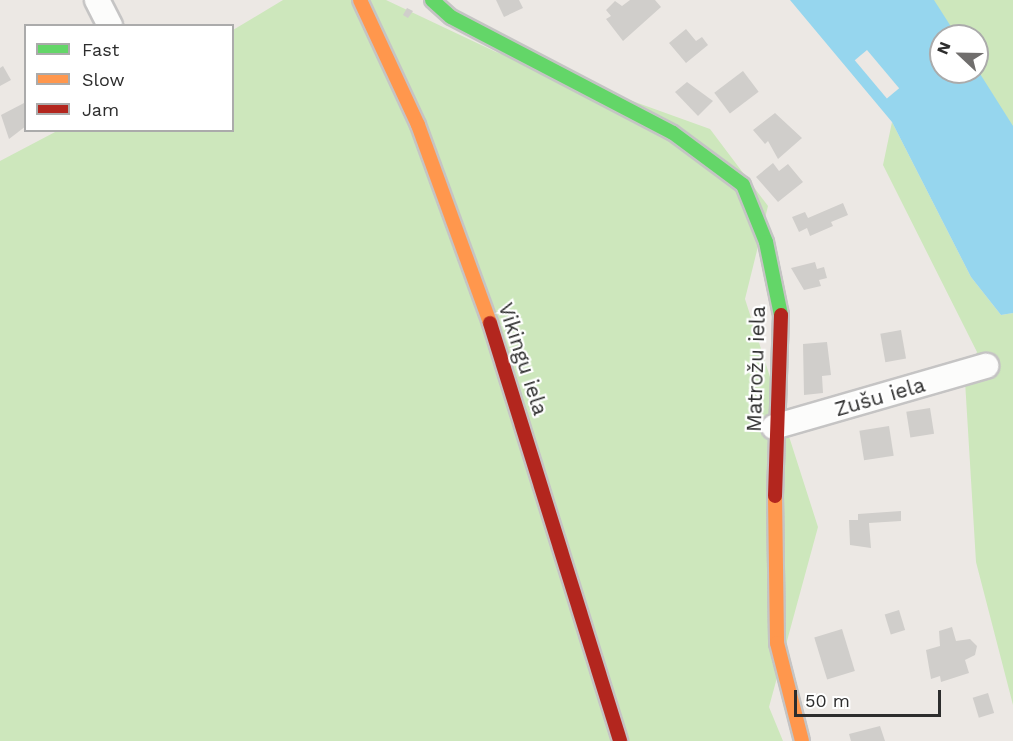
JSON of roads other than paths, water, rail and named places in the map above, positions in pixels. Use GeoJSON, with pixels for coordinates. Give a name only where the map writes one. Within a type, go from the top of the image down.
{"type":"FeatureCollection","features":[{"type":"Feature","properties":{"kind":"street"},"geometry":{"type":"LineString","coordinates":[[97,0],[109,24]]}},
{"type":"Feature","properties":{"kind":"street","name":"Vikingu iela"},"geometry":{"type":"LineString","coordinates":[[360,0],[418,126],[498,344],[620,741]]}},
{"type":"Feature","properties":{"kind":"street","name":"Matrožu iela"},"geometry":{"type":"LineString","coordinates":[[432,0],[452,17],[673,133],[743,185],[766,242],[782,307],[774,427],[777,643],[802,741]]}},
{"type":"Feature","properties":{"kind":"street","name":"Zušu iela"},"geometry":{"type":"LineString","coordinates":[[774,427],[986,366]]}},
{"type":"Feature","properties":{"kind":"water"},"geometry":{"type":"Polygon","coordinates":[[[790,0],[934,0],[949,24],[929,24],[929,84],[986,84],[1013,126],[1013,313],[1001,315],[971,277],[892,122],[790,0]]]}}]}
